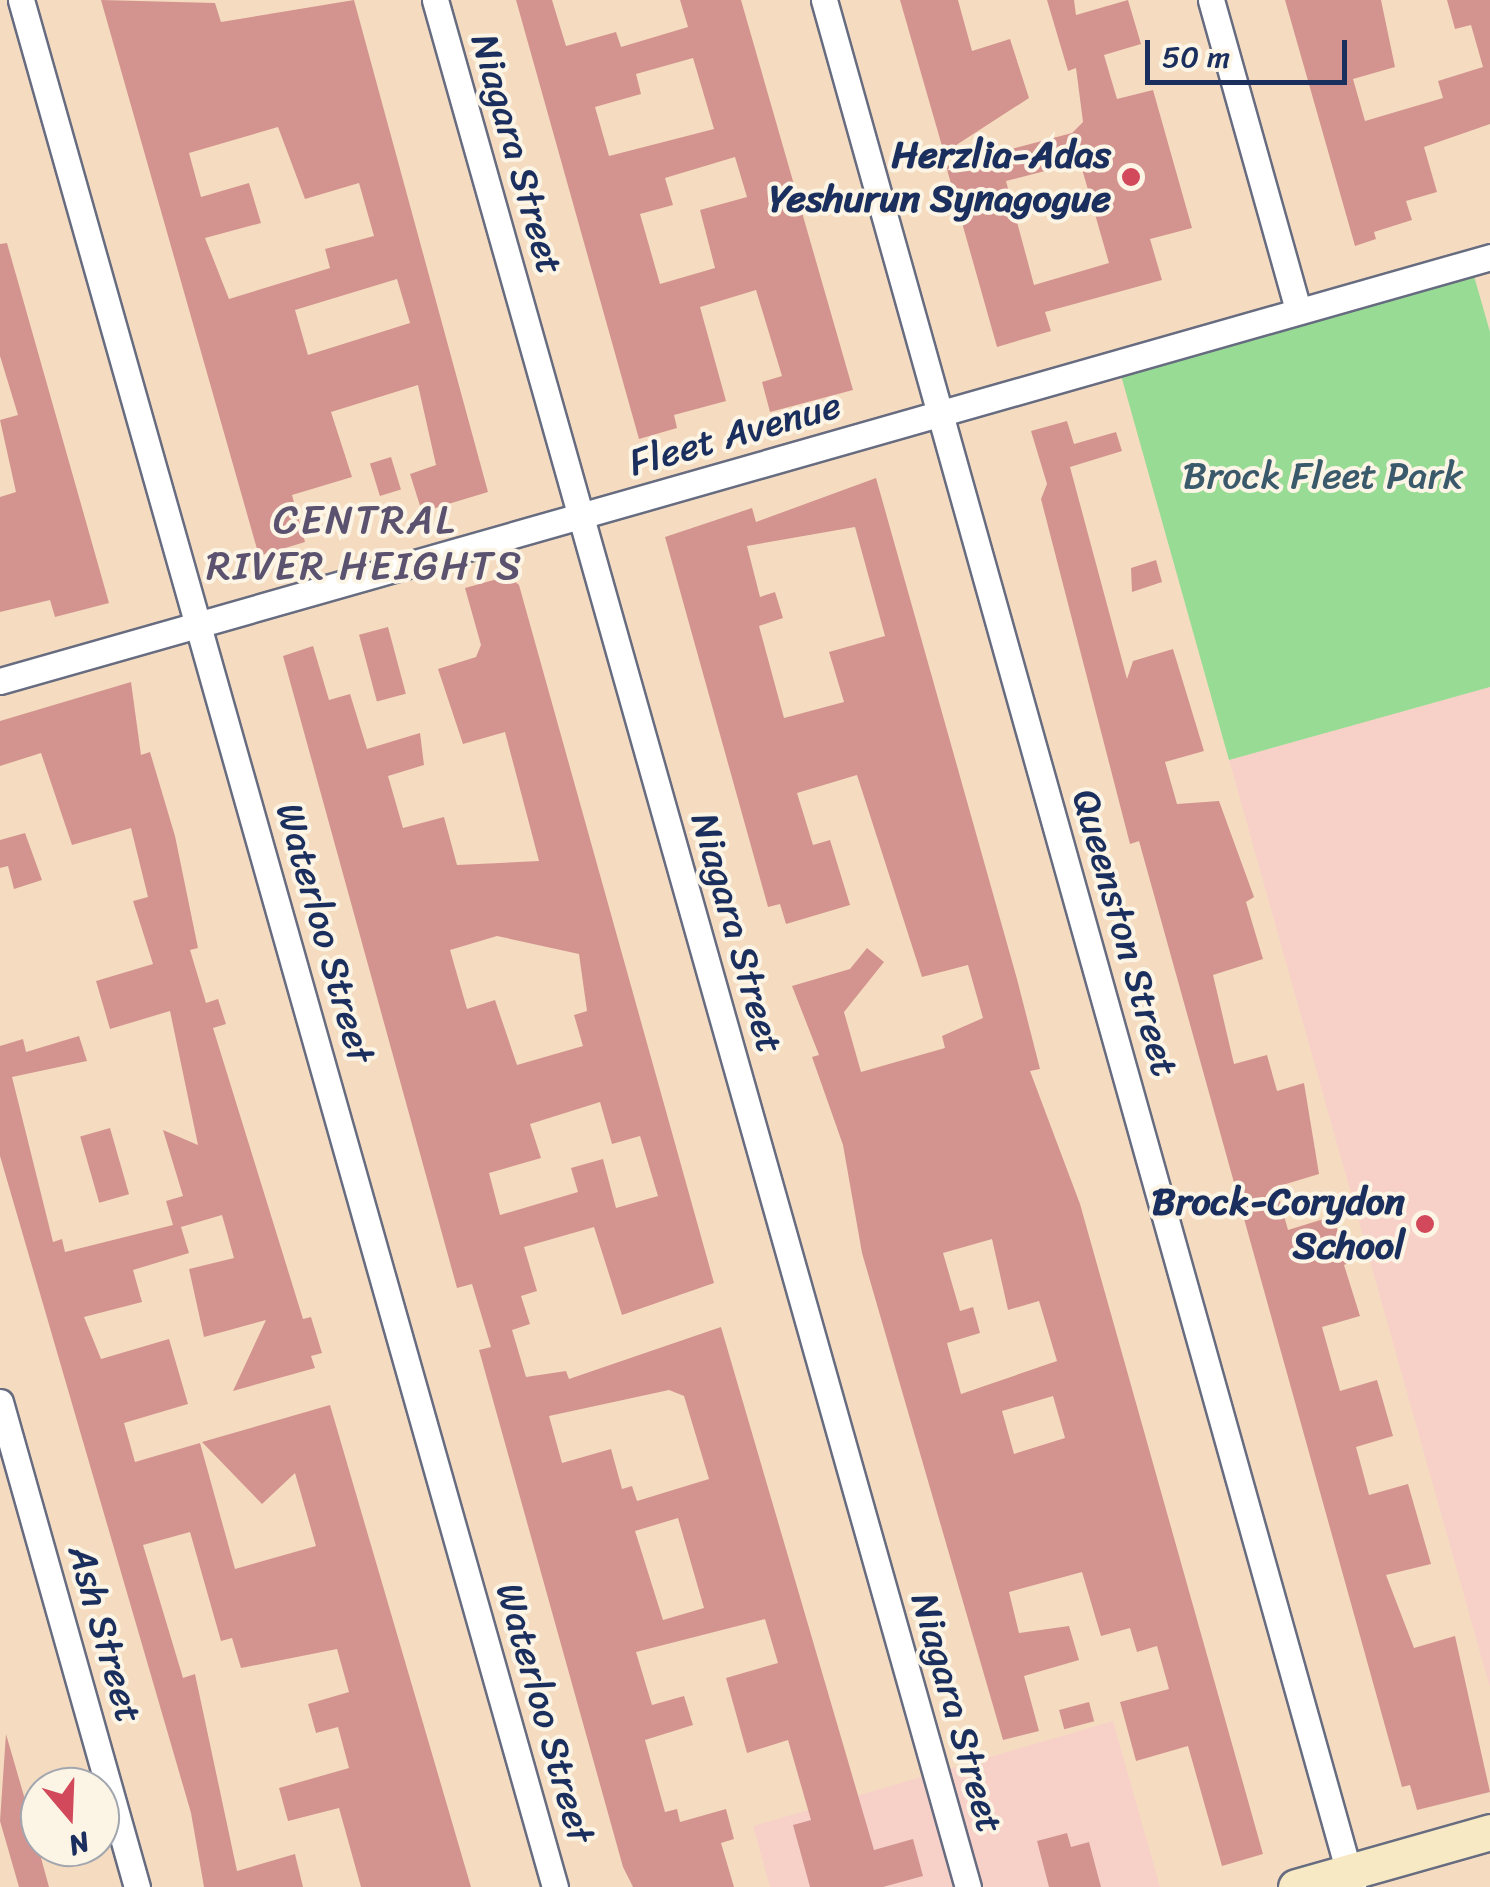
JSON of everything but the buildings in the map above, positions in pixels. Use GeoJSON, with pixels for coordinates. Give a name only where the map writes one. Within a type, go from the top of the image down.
{"type":"FeatureCollection","features":[{"type":"Feature","properties":{"kind":"main road"},"geometry":{"type":"LineString","coordinates":[[1296,1887],[1351,1879],[1490,1832]]}},
{"type":"Feature","properties":{"kind":"street","name":"Waterloo Street"},"geometry":{"type":"LineString","coordinates":[[22,0],[555,1887]]}},
{"type":"Feature","properties":{"kind":"street","name":"Niagara Street"},"geometry":{"type":"LineString","coordinates":[[435,0],[968,1887]]}},
{"type":"Feature","properties":{"kind":"street","name":"Queenston Street"},"geometry":{"type":"LineString","coordinates":[[824,0],[1351,1879]]}},
{"type":"Feature","properties":{"kind":"street"},"geometry":{"type":"LineString","coordinates":[[1211,0],[1298,309]]}},
{"type":"Feature","properties":{"kind":"street","name":"Fleet Avenue"},"geometry":{"type":"LineString","coordinates":[[0,681],[1490,257]]}},
{"type":"Feature","properties":{"kind":"street","name":"Ash Street"},"geometry":{"type":"LineString","coordinates":[[0,1402],[137,1887]]}},
{"type":"Feature","properties":{"kind":"shaded area","name":"Brock-Corydon School"},"geometry":{"type":"Polygon","coordinates":[[[1490,687],[1490,1688],[1229,760],[1490,687]]]}},
{"type":"Feature","properties":{"kind":"shaded area"},"geometry":{"type":"Polygon","coordinates":[[[1113,1721],[1160,1887],[770,1887],[753,1826],[1113,1721]]]}},
{"type":"Feature","properties":{"kind":"green space","name":"Brock Fleet Park"},"geometry":{"type":"Polygon","coordinates":[[[1470,262],[1490,332],[1490,687],[1229,760],[1117,361],[1470,262]]]}},
{"type":"Feature","properties":{"kind":"place","name":"Herzlia-Adas Yeshurun Synagogue"},"geometry":{"type":"Point","coordinates":[1131,177]}},
{"type":"Feature","properties":{"kind":"place","name":"Brock-Corydon School"},"geometry":{"type":"Point","coordinates":[1425,1224]}},
{"type":"Feature","properties":{"kind":"district","name":"CENTRAL RIVER HEIGHTS"},"geometry":{"type":"Point","coordinates":[365,543]}}]}
